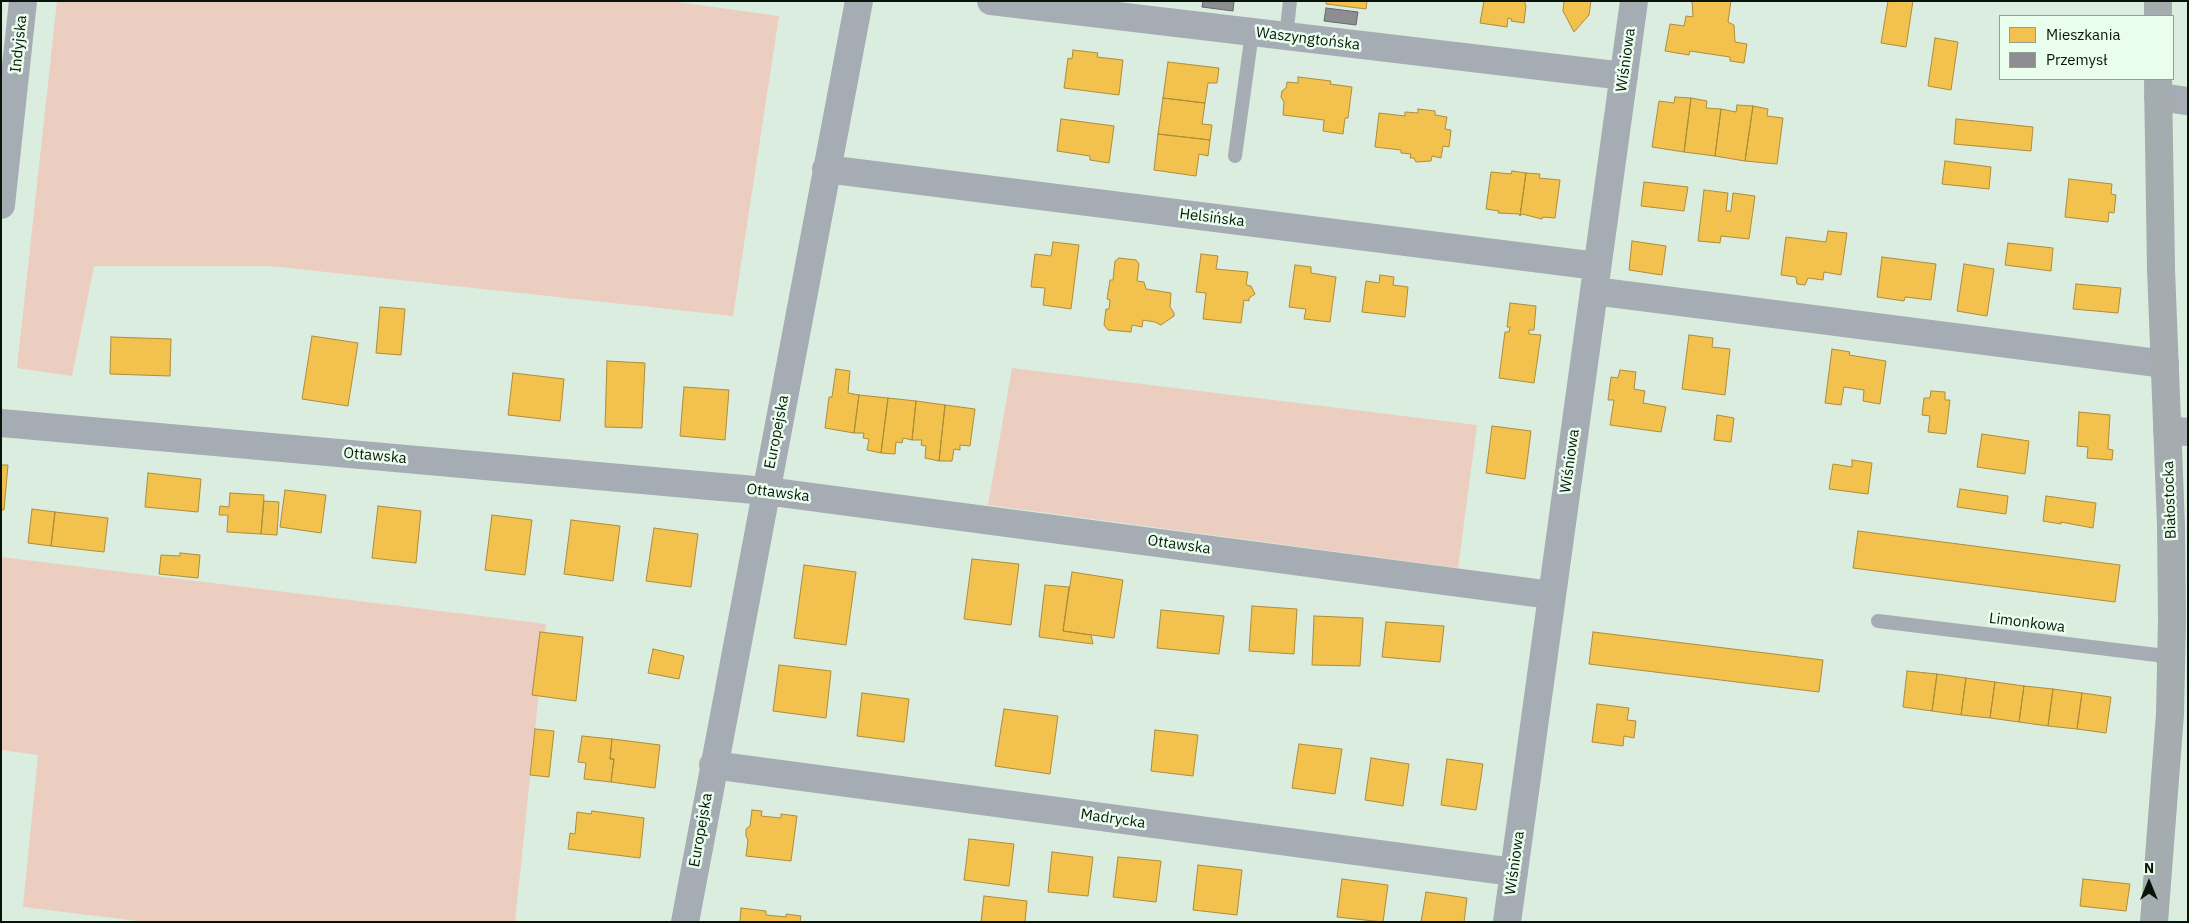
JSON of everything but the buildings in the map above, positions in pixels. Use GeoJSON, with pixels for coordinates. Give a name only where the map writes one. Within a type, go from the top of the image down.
{"type":"FeatureCollection","features":[{"type":"Feature","properties":{"kind":"street","name":"Indyjska"},"geometry":{"type":"LineString","coordinates":[[1,205],[23,1]]}},
{"type":"Feature","properties":{"kind":"street","name":"Europejska"},"geometry":{"type":"LineString","coordinates":[[684,922],[859,1]]}},
{"type":"Feature","properties":{"kind":"street","name":"Waszyngtońska"},"geometry":{"type":"LineString","coordinates":[[991,1],[1624,76]]}},
{"type":"Feature","properties":{"kind":"street","name":"Wiśniowa"},"geometry":{"type":"LineString","coordinates":[[1507,922],[1634,1]]}},
{"type":"Feature","properties":{"kind":"street"},"geometry":{"type":"LineString","coordinates":[[2158,1],[2158,15]]}},
{"type":"Feature","properties":{"kind":"street"},"geometry":{"type":"LineString","coordinates":[[2158,88],[2188,101]]}},
{"type":"Feature","properties":{"kind":"street","name":"Białostocka"},"geometry":{"type":"LineString","coordinates":[[2154,922],[2170,714],[2171,525],[2178,431],[2164,364],[2158,88]]}},
{"type":"Feature","properties":{"kind":"street","name":"Helsińska"},"geometry":{"type":"LineString","coordinates":[[826,169],[1595,279],[2164,364]]}},
{"type":"Feature","properties":{"kind":"street","name":"Ottawska"},"geometry":{"type":"LineString","coordinates":[[1,423],[766,490],[1551,595]]}},
{"type":"Feature","properties":{"kind":"street","name":"Madrycka"},"geometry":{"type":"LineString","coordinates":[[713,765],[1513,872]]}},
{"type":"Feature","properties":{"kind":"lane"},"geometry":{"type":"LineString","coordinates":[[1286,37],[1290,1]]}},
{"type":"Feature","properties":{"kind":"lane"},"geometry":{"type":"LineString","coordinates":[[1235,156],[1252,33]]}},
{"type":"Feature","properties":{"kind":"lane","name":"Limonkowa"},"geometry":{"type":"LineString","coordinates":[[1878,621],[2157,655],[2171,661]]}},
{"type":"Feature","properties":{"kind":"shaded area"},"geometry":{"type":"Polygon","coordinates":[[[57,1],[670,1],[779,16],[733,316],[270,266],[94,266],[72,376],[17,368],[57,1]]]}},
{"type":"Feature","properties":{"kind":"shaded area"},"geometry":{"type":"Polygon","coordinates":[[[1012,368],[1477,425],[1458,568],[988,505],[1012,368]]]}},
{"type":"Feature","properties":{"kind":"shaded area"},"geometry":{"type":"Polygon","coordinates":[[[1,557],[546,624],[515,922],[146,922],[23,907],[38,755],[1,750],[1,557]]]}}]}
